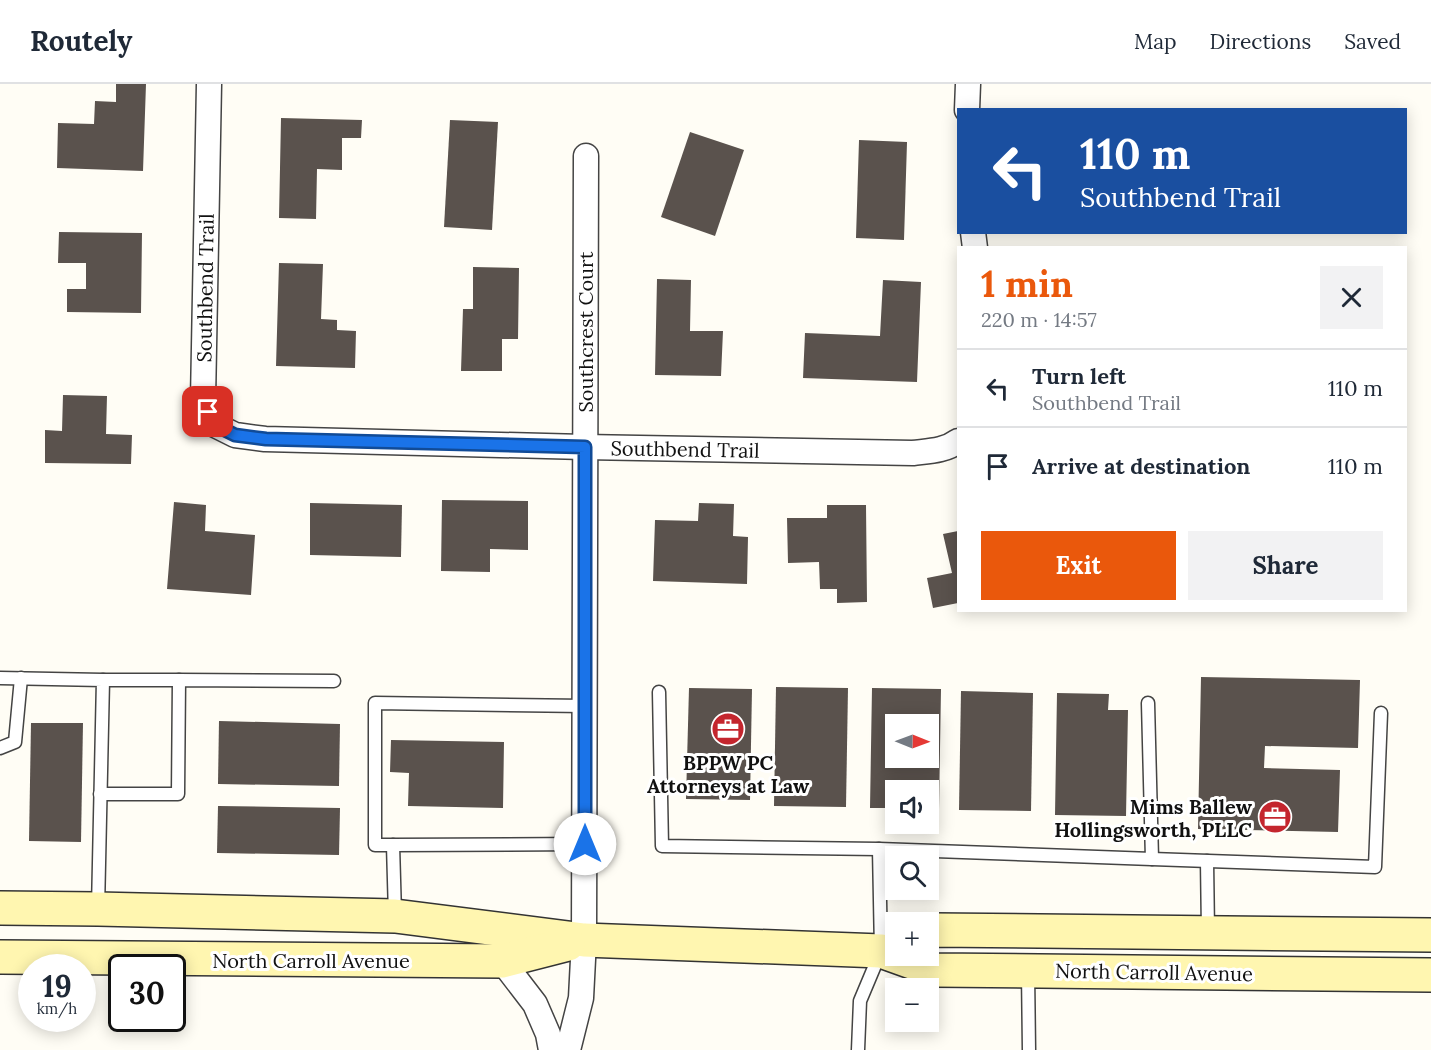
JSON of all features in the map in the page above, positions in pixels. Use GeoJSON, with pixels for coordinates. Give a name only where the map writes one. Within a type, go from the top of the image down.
{"type":"FeatureCollection","features":[{"type":"Feature","properties":{"kind":"main road","name":"North Carroll Avenue"},"geometry":{"type":"LineString","coordinates":[[0,908],[395,916],[584,940],[885,948]]}},
{"type":"Feature","properties":{"kind":"main road","name":"North Carroll Avenue"},"geometry":{"type":"LineString","coordinates":[[939,930],[1431,935]]}},
{"type":"Feature","properties":{"kind":"main road","name":"North Carroll Avenue"},"geometry":{"type":"LineString","coordinates":[[0,957],[502,961],[584,940]]}},
{"type":"Feature","properties":{"kind":"main road","name":"North Carroll Avenue"},"geometry":{"type":"LineString","coordinates":[[926,966],[934,970],[1431,975]]}},
{"type":"Feature","properties":{"kind":"street","name":"Southbend Trail"},"geometry":{"type":"LineString","coordinates":[[209,84],[203,400],[213,424],[235,435],[266,439],[913,453],[939,450],[957,442]]}},
{"type":"Feature","properties":{"kind":"street"},"geometry":{"type":"LineString","coordinates":[[967,108],[968,84]]}},
{"type":"Feature","properties":{"kind":"street","name":"Southcrest Court"},"geometry":{"type":"LineString","coordinates":[[568,1050],[581,998],[584,940],[586,156]]}},
{"type":"Feature","properties":{"kind":"street"},"geometry":{"type":"LineString","coordinates":[[502,961],[536,1004],[548,1034],[551,1050]]}},
{"type":"Feature","properties":{"kind":"lane"},"geometry":{"type":"LineString","coordinates":[[0,678],[334,681]]}},
{"type":"Feature","properties":{"kind":"lane"},"geometry":{"type":"LineString","coordinates":[[0,748],[15,742],[21,678]]}},
{"type":"Feature","properties":{"kind":"lane"},"geometry":{"type":"LineString","coordinates":[[98,909],[103,680]]}},
{"type":"Feature","properties":{"kind":"lane"},"geometry":{"type":"LineString","coordinates":[[100,794],[178,794],[179,680]]}},
{"type":"Feature","properties":{"kind":"lane"},"geometry":{"type":"LineString","coordinates":[[659,692],[662,846],[879,849],[1375,867],[1381,713]]}},
{"type":"Feature","properties":{"kind":"lane"},"geometry":{"type":"LineString","coordinates":[[585,706],[375,703],[375,845],[585,844]]}},
{"type":"Feature","properties":{"kind":"lane"},"geometry":{"type":"LineString","coordinates":[[1148,704],[1152,859]]}},
{"type":"Feature","properties":{"kind":"lane"},"geometry":{"type":"LineString","coordinates":[[393,845],[395,916]]}},
{"type":"Feature","properties":{"kind":"lane"},"geometry":{"type":"LineString","coordinates":[[879,849],[885,915]]}},
{"type":"Feature","properties":{"kind":"lane"},"geometry":{"type":"LineString","coordinates":[[1207,861],[1208,932]]}},
{"type":"Feature","properties":{"kind":"lane"},"geometry":{"type":"LineString","coordinates":[[858,1050],[860,1001],[885,954]]}},
{"type":"Feature","properties":{"kind":"lane"},"geometry":{"type":"LineString","coordinates":[[1028,971],[1029,1050]]}},
{"type":"Feature","properties":{"kind":"building"},"geometry":{"type":"Polygon","coordinates":[[[116,84],[146,84],[143,171],[57,168],[58,123],[94,124],[95,101],[116,102],[116,84]]]}},
{"type":"Feature","properties":{"kind":"building"},"geometry":{"type":"Polygon","coordinates":[[[281,118],[362,120],[361,138],[342,138],[342,170],[317,169],[316,219],[279,218],[281,118]]]}},
{"type":"Feature","properties":{"kind":"building"},"geometry":{"type":"Polygon","coordinates":[[[450,120],[498,122],[492,230],[444,227],[450,120]]]}},
{"type":"Feature","properties":{"kind":"building"},"geometry":{"type":"Polygon","coordinates":[[[690,132],[744,150],[715,236],[661,217],[690,132]]]}},
{"type":"Feature","properties":{"kind":"building"},"geometry":{"type":"Polygon","coordinates":[[[859,140],[907,142],[904,240],[856,238],[859,140]]]}},
{"type":"Feature","properties":{"kind":"building"},"geometry":{"type":"Polygon","coordinates":[[[59,232],[142,233],[141,313],[67,312],[67,289],[86,289],[86,263],[58,263],[59,232]]]}},
{"type":"Feature","properties":{"kind":"building"},"geometry":{"type":"Polygon","coordinates":[[[279,263],[323,264],[321,319],[337,320],[337,330],[356,331],[355,368],[276,366],[279,263]]]}},
{"type":"Feature","properties":{"kind":"building"},"geometry":{"type":"Polygon","coordinates":[[[473,267],[519,268],[518,339],[502,339],[502,371],[461,371],[463,309],[473,309],[473,267]]]}},
{"type":"Feature","properties":{"kind":"building"},"geometry":{"type":"Polygon","coordinates":[[[657,279],[691,280],[690,331],[723,331],[721,376],[655,375],[657,279]]]}},
{"type":"Feature","properties":{"kind":"building"},"geometry":{"type":"Polygon","coordinates":[[[883,280],[921,282],[917,382],[803,378],[805,333],[880,336],[883,280]]]}},
{"type":"Feature","properties":{"kind":"building"},"geometry":{"type":"Polygon","coordinates":[[[63,395],[107,396],[106,434],[132,435],[131,464],[45,463],[45,430],[62,431],[63,395]]]}},
{"type":"Feature","properties":{"kind":"building"},"geometry":{"type":"Polygon","coordinates":[[[442,500],[528,501],[528,550],[490,549],[490,572],[441,571],[442,500]]]}},
{"type":"Feature","properties":{"kind":"building"},"geometry":{"type":"Polygon","coordinates":[[[174,502],[206,505],[205,531],[255,535],[251,595],[167,589],[174,502]]]}},
{"type":"Feature","properties":{"kind":"building"},"geometry":{"type":"Polygon","coordinates":[[[310,503],[402,505],[401,557],[310,555],[310,503]]]}},
{"type":"Feature","properties":{"kind":"building"},"geometry":{"type":"Polygon","coordinates":[[[699,503],[734,504],[733,536],[748,537],[747,584],[653,581],[655,520],[698,521],[699,503]]]}},
{"type":"Feature","properties":{"kind":"building"},"geometry":{"type":"Polygon","coordinates":[[[827,505],[866,505],[867,602],[837,603],[837,589],[820,589],[819,562],[788,563],[787,518],[827,518],[827,505]]]}},
{"type":"Feature","properties":{"kind":"building"},"geometry":{"type":"Polygon","coordinates":[[[957,531],[957,603],[933,608],[927,578],[952,573],[943,534],[957,531]]]}},
{"type":"Feature","properties":{"kind":"building"},"geometry":{"type":"Polygon","coordinates":[[[1201,677],[1360,680],[1358,748],[1265,746],[1264,768],[1340,770],[1338,832],[1198,829],[1201,677]]]}},
{"type":"Feature","properties":{"kind":"building"},"geometry":{"type":"Polygon","coordinates":[[[776,687],[848,688],[846,807],[774,806],[776,687]]]}},
{"type":"Feature","properties":{"kind":"building"},"geometry":{"type":"Polygon","coordinates":[[[689,688],[752,689],[750,800],[686,799],[689,688]]]}},
{"type":"Feature","properties":{"kind":"building"},"geometry":{"type":"Polygon","coordinates":[[[872,688],[941,689],[939,809],[939,780],[885,780],[885,808],[870,808],[872,688]]]}},
{"type":"Feature","properties":{"kind":"building"},"geometry":{"type":"Polygon","coordinates":[[[961,691],[1033,693],[1031,811],[959,810],[961,691]]]}},
{"type":"Feature","properties":{"kind":"building"},"geometry":{"type":"Polygon","coordinates":[[[1057,693],[1109,694],[1108,710],[1128,710],[1126,816],[1055,815],[1057,693]]]}},
{"type":"Feature","properties":{"kind":"building"},"geometry":{"type":"Polygon","coordinates":[[[219,721],[340,724],[339,786],[218,784],[219,721]]]}},
{"type":"Feature","properties":{"kind":"building"},"geometry":{"type":"Polygon","coordinates":[[[31,723],[83,723],[81,842],[29,841],[31,723]]]}},
{"type":"Feature","properties":{"kind":"building"},"geometry":{"type":"Polygon","coordinates":[[[391,740],[504,742],[503,808],[408,806],[409,773],[390,772],[391,740]]]}},
{"type":"Feature","properties":{"kind":"building"},"geometry":{"type":"Polygon","coordinates":[[[218,806],[340,808],[339,855],[217,853],[218,806]]]}},
{"type":"Feature","properties":{"kind":"place","name":"BPPW PC Attorneys at Law"},"geometry":{"type":"Point","coordinates":[728,729]}},
{"type":"Feature","properties":{"kind":"place","name":"Mims Ballew Hollingsworth, PLLC"},"geometry":{"type":"Point","coordinates":[1275,817]}},
{"type":"Feature","properties":{"kind":"route"},"geometry":{"type":"LineString","coordinates":[[208,412],[213,424],[235,435],[266,439],[585,447],[585,844]]}}]}
